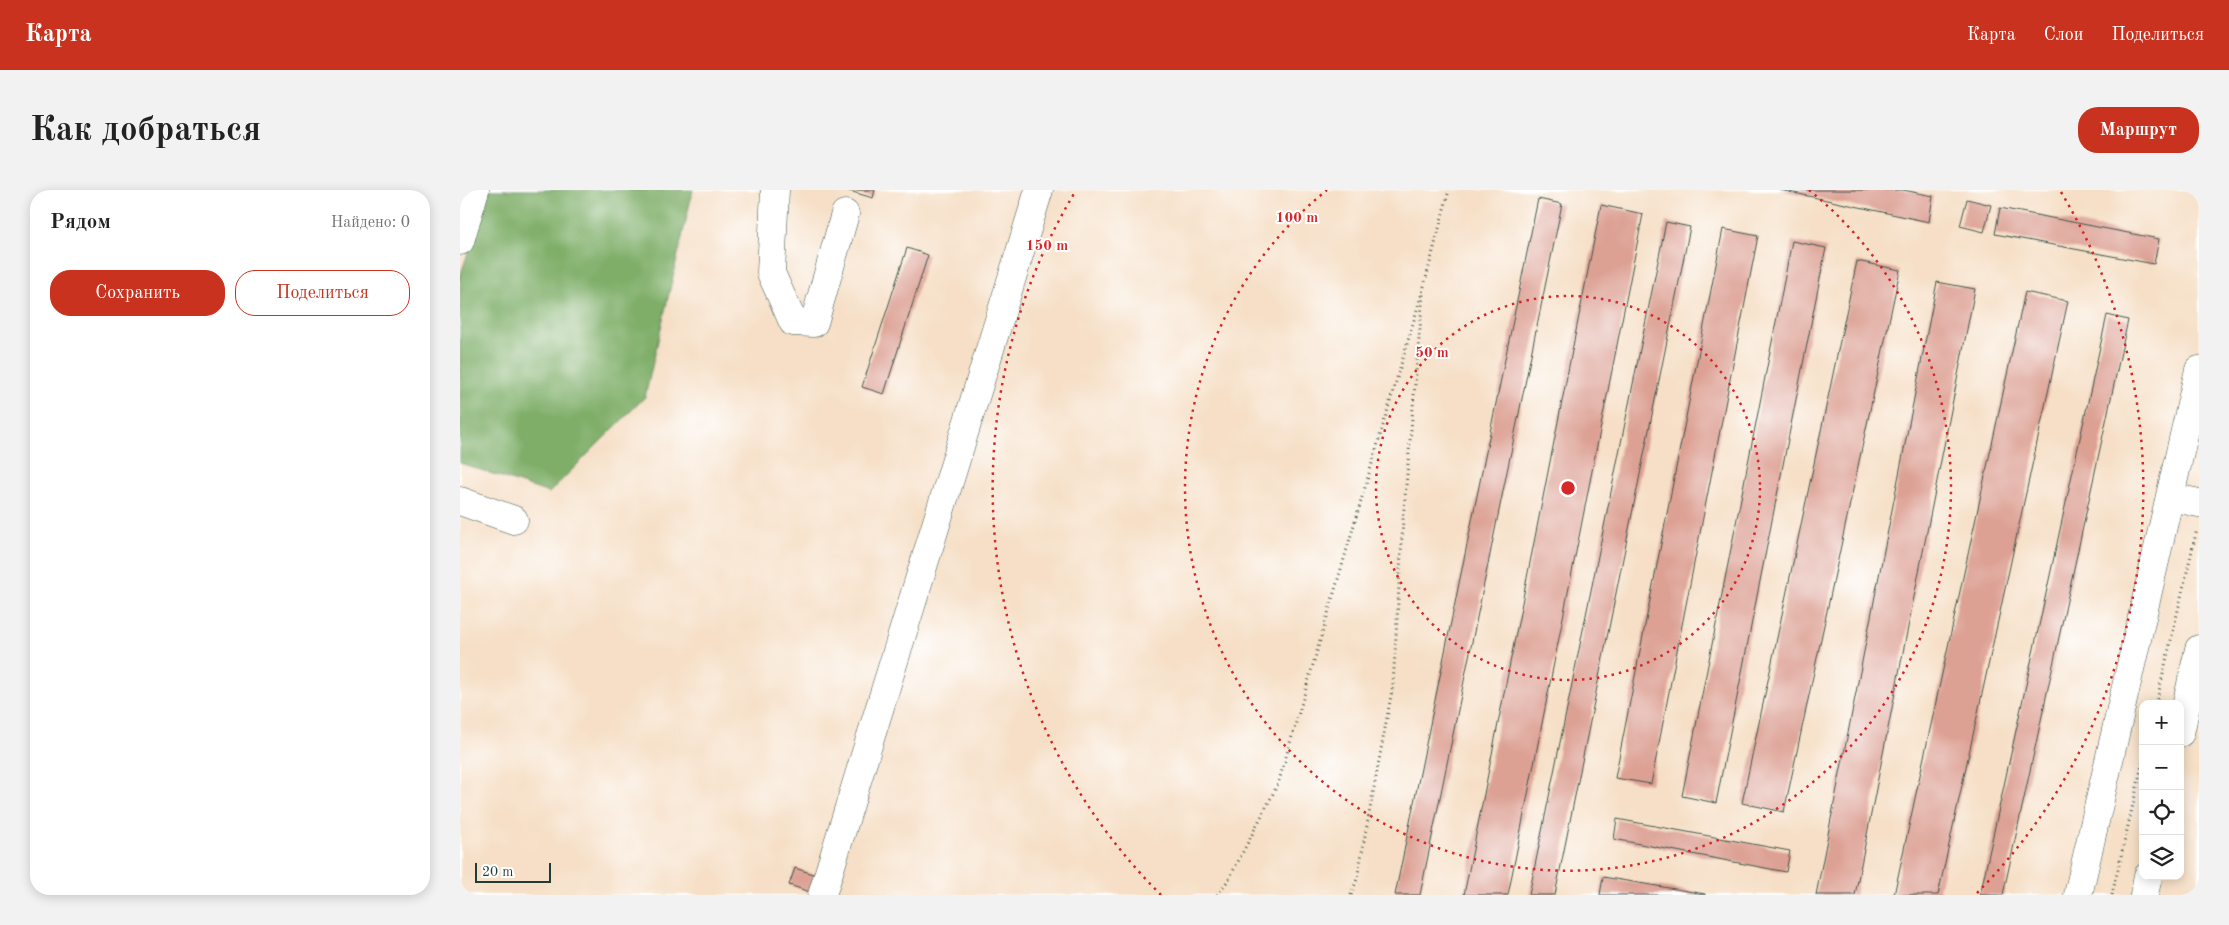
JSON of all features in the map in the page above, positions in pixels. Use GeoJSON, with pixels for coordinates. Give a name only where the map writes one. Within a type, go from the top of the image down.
{"type":"FeatureCollection","features":[{"type":"Feature","properties":{"kind":"street"},"geometry":{"type":"LineString","coordinates":[[460,241],[475,190]]}},
{"type":"Feature","properties":{"kind":"street"},"geometry":{"type":"LineString","coordinates":[[775,190],[771,272],[793,322],[814,323],[845,214]]}},
{"type":"Feature","properties":{"kind":"street"},"geometry":{"type":"LineString","coordinates":[[822,895],[1039,190]]}},
{"type":"Feature","properties":{"kind":"street"},"geometry":{"type":"LineString","coordinates":[[2078,895],[2199,370]]}},
{"type":"Feature","properties":{"kind":"street"},"geometry":{"type":"LineString","coordinates":[[2170,497],[2199,503]]}},
{"type":"Feature","properties":{"kind":"street"},"geometry":{"type":"LineString","coordinates":[[460,501],[514,520]]}},
{"type":"Feature","properties":{"kind":"street"},"geometry":{"type":"LineString","coordinates":[[2184,715],[2199,649]]}},
{"type":"Feature","properties":{"kind":"street"},"geometry":{"type":"LineString","coordinates":[[2144,895],[2147,880]]}},
{"type":"Feature","properties":{"kind":"path"},"geometry":{"type":"LineString","coordinates":[[1217,895],[1229,879],[1278,784],[1424,286],[1449,190]]}},
{"type":"Feature","properties":{"kind":"path"},"geometry":{"type":"LineString","coordinates":[[1351,895],[1357,878],[1393,685],[1403,520],[1424,286]]}},
{"type":"Feature","properties":{"kind":"path"},"geometry":{"type":"LineString","coordinates":[[2157,700],[2199,519]]}},
{"type":"Feature","properties":{"kind":"path"},"geometry":{"type":"LineString","coordinates":[[2112,895],[2139,778]]}},
{"type":"Feature","properties":{"kind":"green space"},"geometry":{"type":"Polygon","coordinates":[[[490,190],[693,190],[645,397],[549,493],[460,463],[460,276],[490,190]]]}},
{"type":"Feature","properties":{"kind":"building"},"geometry":{"type":"Polygon","coordinates":[[[846,190],[875,190],[873,198],[846,190]]]}},
{"type":"Feature","properties":{"kind":"building"},"geometry":{"type":"Polygon","coordinates":[[[1780,190],[1903,190],[1933,196],[1929,222],[1780,190]]]}},
{"type":"Feature","properties":{"kind":"building"},"geometry":{"type":"Polygon","coordinates":[[[1538,199],[1562,204],[1420,895],[1395,895],[1538,199]]]}},
{"type":"Feature","properties":{"kind":"building"},"geometry":{"type":"Polygon","coordinates":[[[1967,199],[1991,205],[1984,232],[1960,226],[1967,199]]]}},
{"type":"Feature","properties":{"kind":"building"},"geometry":{"type":"Polygon","coordinates":[[[1601,205],[1643,214],[1508,895],[1464,895],[1601,205]]]}},
{"type":"Feature","properties":{"kind":"building"},"geometry":{"type":"Polygon","coordinates":[[[2000,208],[2159,239],[2154,264],[1995,234],[2000,208]]]}},
{"type":"Feature","properties":{"kind":"building"},"geometry":{"type":"Polygon","coordinates":[[[1666,222],[1690,227],[1555,895],[1529,895],[1666,222]]]}},
{"type":"Feature","properties":{"kind":"building"},"geometry":{"type":"Polygon","coordinates":[[[1723,229],[1758,236],[1651,784],[1615,778],[1723,229]]]}},
{"type":"Feature","properties":{"kind":"building"},"geometry":{"type":"Polygon","coordinates":[[[1792,241],[1826,248],[1716,803],[1682,796],[1792,241]]]}},
{"type":"Feature","properties":{"kind":"building"},"geometry":{"type":"Polygon","coordinates":[[[907,248],[928,255],[884,394],[862,387],[907,248]]]}},
{"type":"Feature","properties":{"kind":"building"},"geometry":{"type":"Polygon","coordinates":[[[1857,261],[1900,270],[1784,812],[1742,803],[1857,261]]]}},
{"type":"Feature","properties":{"kind":"building"},"geometry":{"type":"Polygon","coordinates":[[[1937,282],[1975,289],[1855,895],[1816,895],[1937,282]]]}},
{"type":"Feature","properties":{"kind":"building"},"geometry":{"type":"Polygon","coordinates":[[[2025,292],[2068,301],[1938,895],[1894,895],[2025,292]]]}},
{"type":"Feature","properties":{"kind":"building"},"geometry":{"type":"Polygon","coordinates":[[[2107,315],[2128,320],[2003,895],[1980,895],[2107,315]]]}},
{"type":"Feature","properties":{"kind":"building"},"geometry":{"type":"Polygon","coordinates":[[[1617,819],[1790,851],[1786,872],[1614,839],[1617,819]]]}},
{"type":"Feature","properties":{"kind":"building"},"geometry":{"type":"Polygon","coordinates":[[[795,868],[816,875],[810,892],[789,885],[795,868]]]}},
{"type":"Feature","properties":{"kind":"building"},"geometry":{"type":"Polygon","coordinates":[[[1603,877],[1705,894],[1705,895],[1600,895],[1603,877]]]}}]}
